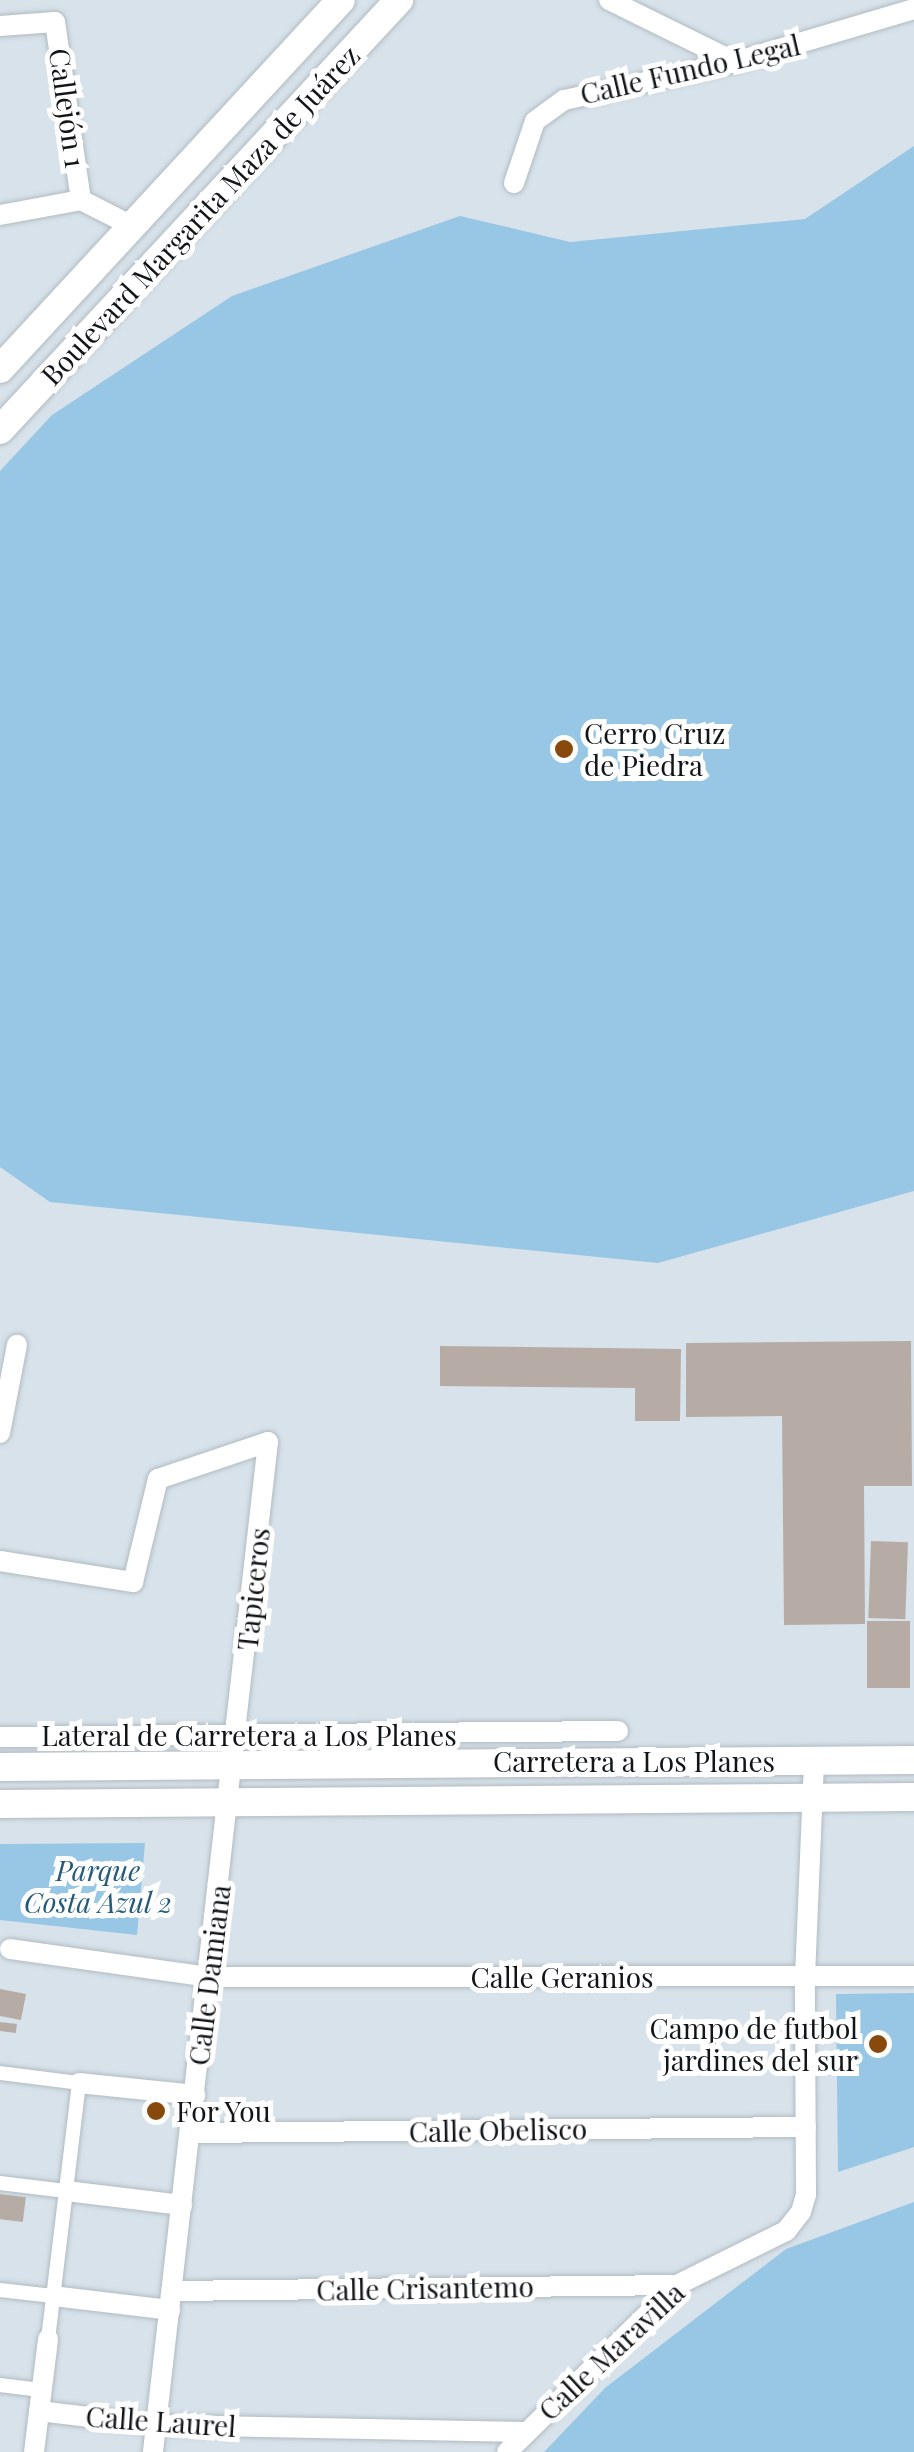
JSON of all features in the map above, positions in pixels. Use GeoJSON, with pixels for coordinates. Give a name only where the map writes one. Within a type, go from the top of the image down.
{"type":"FeatureCollection","features":[{"type":"Feature","properties":{"kind":"main road","name":"Boulevard Margarita Maza de Juárez"},"geometry":{"type":"LineString","coordinates":[[0,369],[340,0]]}},
{"type":"Feature","properties":{"kind":"main road","name":"Boulevard Margarita Maza de Juárez"},"geometry":{"type":"LineString","coordinates":[[0,430],[399,0]]}},
{"type":"Feature","properties":{"kind":"main road","name":"Carretera a Los Planes"},"geometry":{"type":"LineString","coordinates":[[0,1767],[236,1750],[353,1762],[914,1760]]}},
{"type":"Feature","properties":{"kind":"main road","name":"Carretera a Los Planes"},"geometry":{"type":"LineString","coordinates":[[0,1804],[353,1798],[914,1797]]}},
{"type":"Feature","properties":{"kind":"street"},"geometry":{"type":"LineString","coordinates":[[609,0],[736,62]]}},
{"type":"Feature","properties":{"kind":"street","name":"Calle Fundo Legal"},"geometry":{"type":"LineString","coordinates":[[514,183],[535,121],[553,104],[736,62],[914,9]]}},
{"type":"Feature","properties":{"kind":"street","name":"Callejón 1"},"geometry":{"type":"LineString","coordinates":[[0,26],[52,19],[81,200]]}},
{"type":"Feature","properties":{"kind":"street"},"geometry":{"type":"LineString","coordinates":[[0,215],[81,200],[132,226]]}},
{"type":"Feature","properties":{"kind":"street"},"geometry":{"type":"LineString","coordinates":[[0,1433],[17,1345]]}},
{"type":"Feature","properties":{"kind":"street","name":"Tapiceros"},"geometry":{"type":"LineString","coordinates":[[0,1560],[134,1580],[158,1479],[268,1442],[236,1750]]}},
{"type":"Feature","properties":{"kind":"street","name":"Lateral de Carretera a Los Planes"},"geometry":{"type":"LineString","coordinates":[[0,1737],[236,1750],[618,1731]]}},
{"type":"Feature","properties":{"kind":"street","name":"Calle Damiana"},"geometry":{"type":"LineString","coordinates":[[154,2452],[236,1750]]}},
{"type":"Feature","properties":{"kind":"street","name":"Calle Maravilla"},"geometry":{"type":"LineString","coordinates":[[507,2452],[677,2285],[786,2231],[806,2195],[805,1977],[814,1760]]}},
{"type":"Feature","properties":{"kind":"street","name":"Calle Geranios"},"geometry":{"type":"LineString","coordinates":[[5,1951],[209,1977],[914,1976]]}},
{"type":"Feature","properties":{"kind":"street"},"geometry":{"type":"LineString","coordinates":[[0,2073],[195,2096]]}},
{"type":"Feature","properties":{"kind":"street"},"geometry":{"type":"LineString","coordinates":[[34,2452],[79,2083]]}},
{"type":"Feature","properties":{"kind":"street","name":"Calle Obelisco"},"geometry":{"type":"LineString","coordinates":[[191,2133],[806,2126]]}},
{"type":"Feature","properties":{"kind":"street"},"geometry":{"type":"LineString","coordinates":[[0,2183],[182,2205]]}},
{"type":"Feature","properties":{"kind":"street","name":"Calle Crisantemo"},"geometry":{"type":"LineString","coordinates":[[53,2296],[171,2300],[677,2285]]}},
{"type":"Feature","properties":{"kind":"street"},"geometry":{"type":"LineString","coordinates":[[0,2290],[53,2296]]}},
{"type":"Feature","properties":{"kind":"street"},"geometry":{"type":"LineString","coordinates":[[0,2385],[40,2400]]}},
{"type":"Feature","properties":{"kind":"street","name":"Calle Laurel"},"geometry":{"type":"LineString","coordinates":[[40,2400],[156,2425],[524,2432]]}},
{"type":"Feature","properties":{"kind":"green space"},"geometry":{"type":"Polygon","coordinates":[[[914,146],[914,1191],[658,1263],[50,1202],[0,1167],[0,471],[52,415],[232,296],[460,216],[570,242],[805,219],[914,146]]]}},
{"type":"Feature","properties":{"kind":"green space","name":"Parque Costa Azul 2"},"geometry":{"type":"Polygon","coordinates":[[[145,1843],[137,1935],[0,1920],[0,1844],[145,1843]]]}},
{"type":"Feature","properties":{"kind":"green space"},"geometry":{"type":"Polygon","coordinates":[[[914,1993],[914,2147],[838,2172],[836,1994],[914,1993]]]}},
{"type":"Feature","properties":{"kind":"green space"},"geometry":{"type":"Polygon","coordinates":[[[914,2202],[914,2452],[544,2452],[605,2388],[786,2249],[914,2202]]]}},
{"type":"Feature","properties":{"kind":"building"},"geometry":{"type":"Polygon","coordinates":[[[911,1341],[912,1486],[864,1486],[865,1624],[784,1625],[782,1416],[686,1417],[686,1343],[911,1341]]]}},
{"type":"Feature","properties":{"kind":"building"},"geometry":{"type":"Polygon","coordinates":[[[440,1346],[681,1349],[680,1421],[635,1421],[635,1388],[440,1386],[440,1346]]]}},
{"type":"Feature","properties":{"kind":"building"},"geometry":{"type":"Polygon","coordinates":[[[871,1541],[908,1542],[905,1619],[868,1618],[871,1541]]]}},
{"type":"Feature","properties":{"kind":"building"},"geometry":{"type":"Polygon","coordinates":[[[867,1621],[910,1621],[910,1688],[867,1688],[867,1621]]]}},
{"type":"Feature","properties":{"kind":"building"},"geometry":{"type":"Polygon","coordinates":[[[0,1989],[26,1994],[21,2020],[0,2016],[0,1989]]]}},
{"type":"Feature","properties":{"kind":"building"},"geometry":{"type":"Polygon","coordinates":[[[0,2022],[17,2024],[16,2033],[0,2031],[0,2022]]]}},
{"type":"Feature","properties":{"kind":"building"},"geometry":{"type":"Polygon","coordinates":[[[0,2194],[26,2197],[23,2222],[0,2219],[0,2194]]]}},
{"type":"Feature","properties":{"kind":"place","name":"Cerro Cruz de Piedra"},"geometry":{"type":"Point","coordinates":[564,749]}},
{"type":"Feature","properties":{"kind":"place","name":"Campo de futbol jardines del sur"},"geometry":{"type":"Point","coordinates":[878,2044]}},
{"type":"Feature","properties":{"kind":"place","name":"For You"},"geometry":{"type":"Point","coordinates":[156,2111]}}]}
